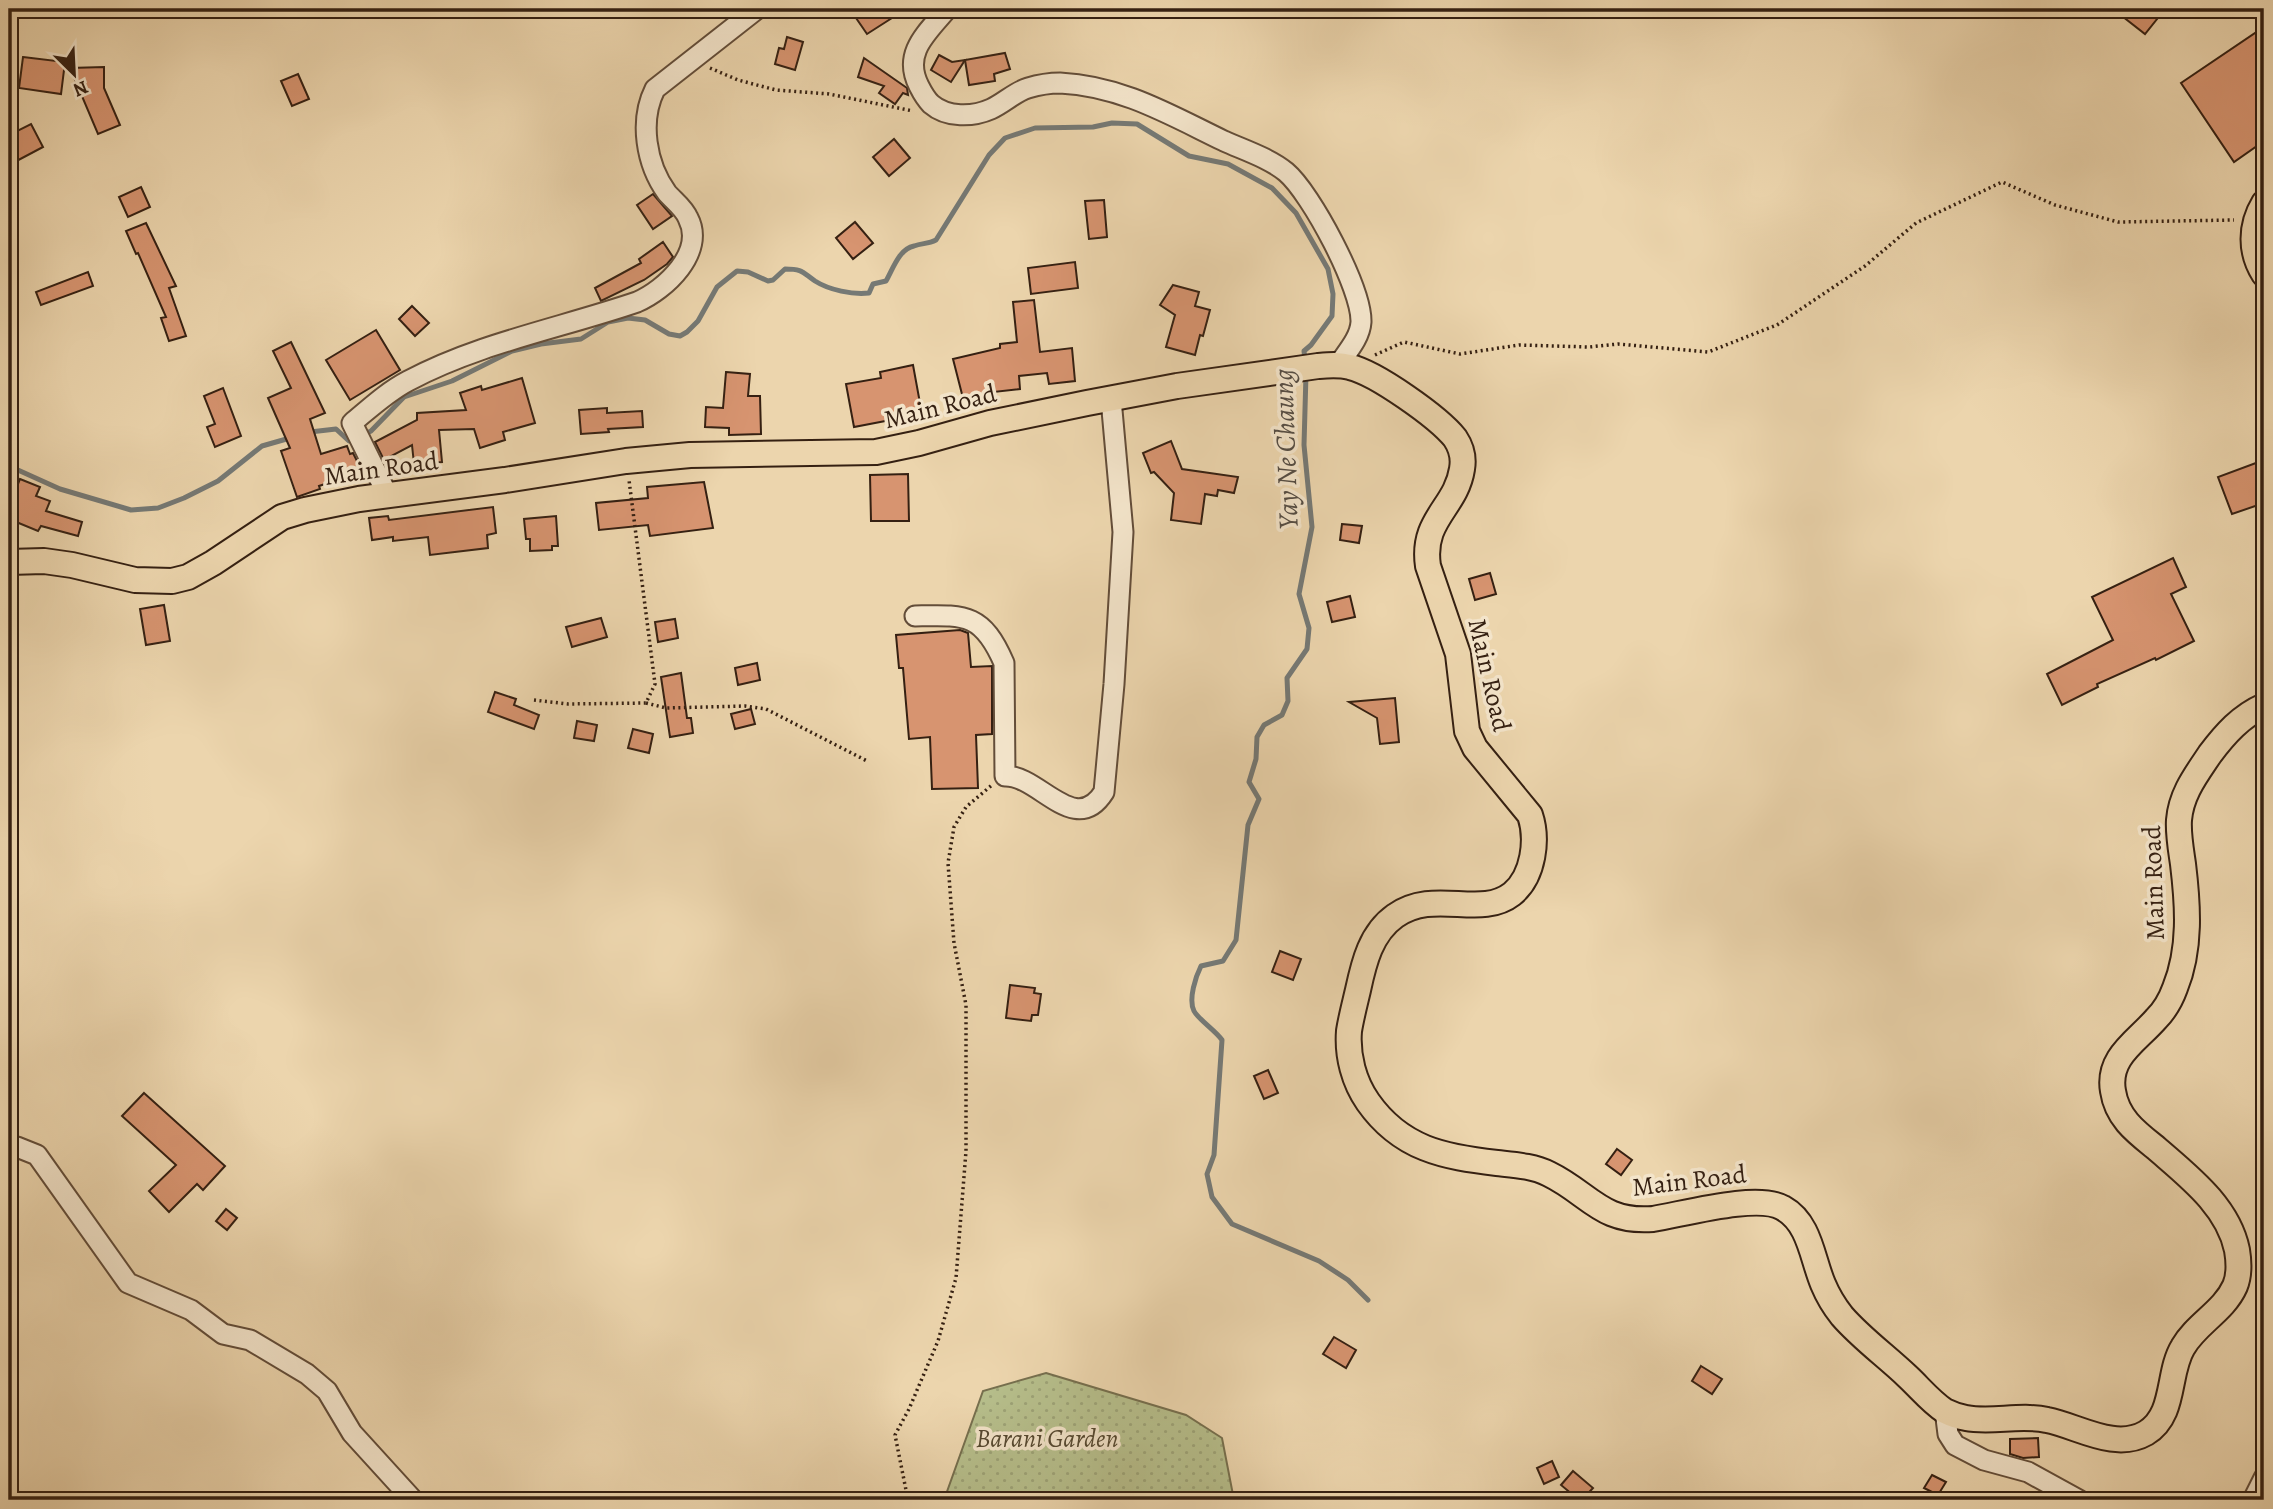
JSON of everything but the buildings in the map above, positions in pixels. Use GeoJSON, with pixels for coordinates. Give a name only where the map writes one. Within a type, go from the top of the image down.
{"type":"FeatureCollection","features":[{"type":"Feature","properties":{"kind":"main road"},"geometry":{"type":"LineString","coordinates":[[2262,214],[2253,231],[2254,252],[2264,274]]}},
{"type":"Feature","properties":{"kind":"main road","name":"Main Road"},"geometry":{"type":"LineString","coordinates":[[9,562],[44,561],[135,580],[172,581],[188,577],[282,517],[305,510],[626,461],[739,453],[876,452],[919,443],[990,422],[1189,384],[1345,366],[1365,372],[1395,389],[1446,429],[1461,448],[1463,468],[1459,481],[1428,537],[1428,566],[1458,654],[1466,731],[1475,748],[1530,815],[1534,827],[1534,841],[1529,867],[1512,894],[1484,904],[1423,902],[1402,911],[1378,932],[1364,963],[1349,1033],[1352,1067],[1359,1089],[1388,1126],[1416,1145],[1458,1158],[1522,1166],[1540,1171],[1552,1176],[1601,1210],[1618,1217],[1653,1219],[1761,1201],[1780,1206],[1801,1223],[1821,1281],[1843,1316],[1945,1410],[1971,1419],[2037,1418],[2122,1440],[2136,1437],[2151,1429],[2163,1415],[2183,1345],[2230,1297],[2237,1283],[2239,1262],[2228,1224],[2214,1203],[2188,1176],[2132,1129],[2123,1118],[2113,1096],[2112,1082],[2118,1060],[2127,1046],[2157,1019],[2166,1006],[2182,968],[2186,947],[2187,905],[2179,821],[2187,791],[2219,742],[2243,717],[2264,706]]}},
{"type":"Feature","properties":{"kind":"street"},"geometry":{"type":"LineString","coordinates":[[388,496],[352,423],[382,398],[408,381],[479,351],[637,302],[655,294],[670,281],[692,246],[692,231],[688,218],[666,191],[655,171],[648,147],[648,104],[655,89],[757,9]]}},
{"type":"Feature","properties":{"kind":"street"},"geometry":{"type":"LineString","coordinates":[[947,9],[927,33],[913,55],[911,65],[921,91],[931,104],[944,112],[957,115],[976,114],[1042,84],[1060,83],[1097,89],[1139,99],[1286,172],[1303,192],[1351,279],[1361,323],[1345,366]]}},
{"type":"Feature","properties":{"kind":"street"},"geometry":{"type":"LineString","coordinates":[[915,616],[957,615],[974,621],[997,647],[1004,663],[1005,776],[1023,779],[1059,803],[1073,808],[1085,808],[1097,802],[1104,792],[1123,533],[1111,398]]}},
{"type":"Feature","properties":{"kind":"street"},"geometry":{"type":"LineString","coordinates":[[9,1147],[17,1147],[37,1155],[128,1283],[191,1310],[223,1334],[250,1340],[307,1374],[327,1391],[352,1433],[413,1500]]}},
{"type":"Feature","properties":{"kind":"street"},"geometry":{"type":"LineString","coordinates":[[1945,1410],[1948,1434],[1955,1445],[1984,1460],[2028,1472],[2079,1500]]}},
{"type":"Feature","properties":{"kind":"street"},"geometry":{"type":"LineString","coordinates":[[2253,1500],[2264,1478]]}},
{"type":"Feature","properties":{"kind":"path"},"geometry":{"type":"LineString","coordinates":[[694,60],[738,80],[776,90],[829,94],[910,110],[944,112]]}},
{"type":"Feature","properties":{"kind":"path"},"geometry":{"type":"LineString","coordinates":[[1345,366],[1404,342],[1460,354],[1519,345],[1589,347],[1618,344],[1708,352],[1777,325],[1865,266],[1916,223],[2003,182],[2056,205],[2118,222],[2262,214]]}},
{"type":"Feature","properties":{"kind":"path"},"geometry":{"type":"LineString","coordinates":[[626,461],[655,684],[646,703]]}},
{"type":"Feature","properties":{"kind":"path"},"geometry":{"type":"LineString","coordinates":[[534,700],[569,705],[646,703],[666,709],[745,706],[766,709],[867,761]]}},
{"type":"Feature","properties":{"kind":"path"},"geometry":{"type":"LineString","coordinates":[[908,1500],[895,1435],[938,1340],[956,1278],[966,1151],[966,1004],[954,943],[948,863],[954,827],[966,807],[1005,776]]}},
{"type":"Feature","properties":{"kind":"green space","name":"Barani Garden"},"geometry":{"type":"Polygon","coordinates":[[[1046,1373],[1186,1415],[1222,1438],[1234,1500],[944,1500],[983,1391],[1046,1373]]]}},
{"type":"Feature","properties":{"kind":"waterway","name":"Yay Ne Chaung"},"geometry":{"type":"LineString","coordinates":[[363,435],[371,431],[404,397],[452,381],[512,351],[581,339],[608,322],[628,318],[645,320],[669,334],[680,336],[698,321],[717,287],[737,271],[748,272],[768,281],[785,269],[795,270],[834,289],[869,293],[873,284],[886,281],[904,251],[936,240],[989,155],[1005,138],[1035,128],[1137,124],[1189,156],[1228,164],[1272,188],[1296,213],[1328,269],[1333,294],[1332,316],[1304,351],[1305,360]]}},
{"type":"Feature","properties":{"kind":"waterway","name":"Yay Ne Chaung"},"geometry":{"type":"LineString","coordinates":[[1306,374],[1304,445],[1312,527],[1299,594],[1309,628],[1307,649],[1287,678],[1288,701],[1282,715],[1264,725],[1257,737],[1256,759],[1249,782],[1259,799],[1248,825],[1236,940],[1223,961],[1201,966],[1192,994],[1192,1006],[1196,1014],[1222,1040],[1214,1155],[1207,1174],[1212,1197],[1232,1224],[1319,1261],[1348,1280],[1368,1300]]}},
{"type":"Feature","properties":{"kind":"waterway","name":"Yay Ne Chaung"},"geometry":{"type":"LineString","coordinates":[[310,432],[336,429],[349,441],[354,439]]}},
{"type":"Feature","properties":{"kind":"waterway","name":"Yay Ne Chaung"},"geometry":{"type":"LineString","coordinates":[[9,466],[60,489],[131,510],[158,508],[218,481],[262,446],[290,438]]}}]}
